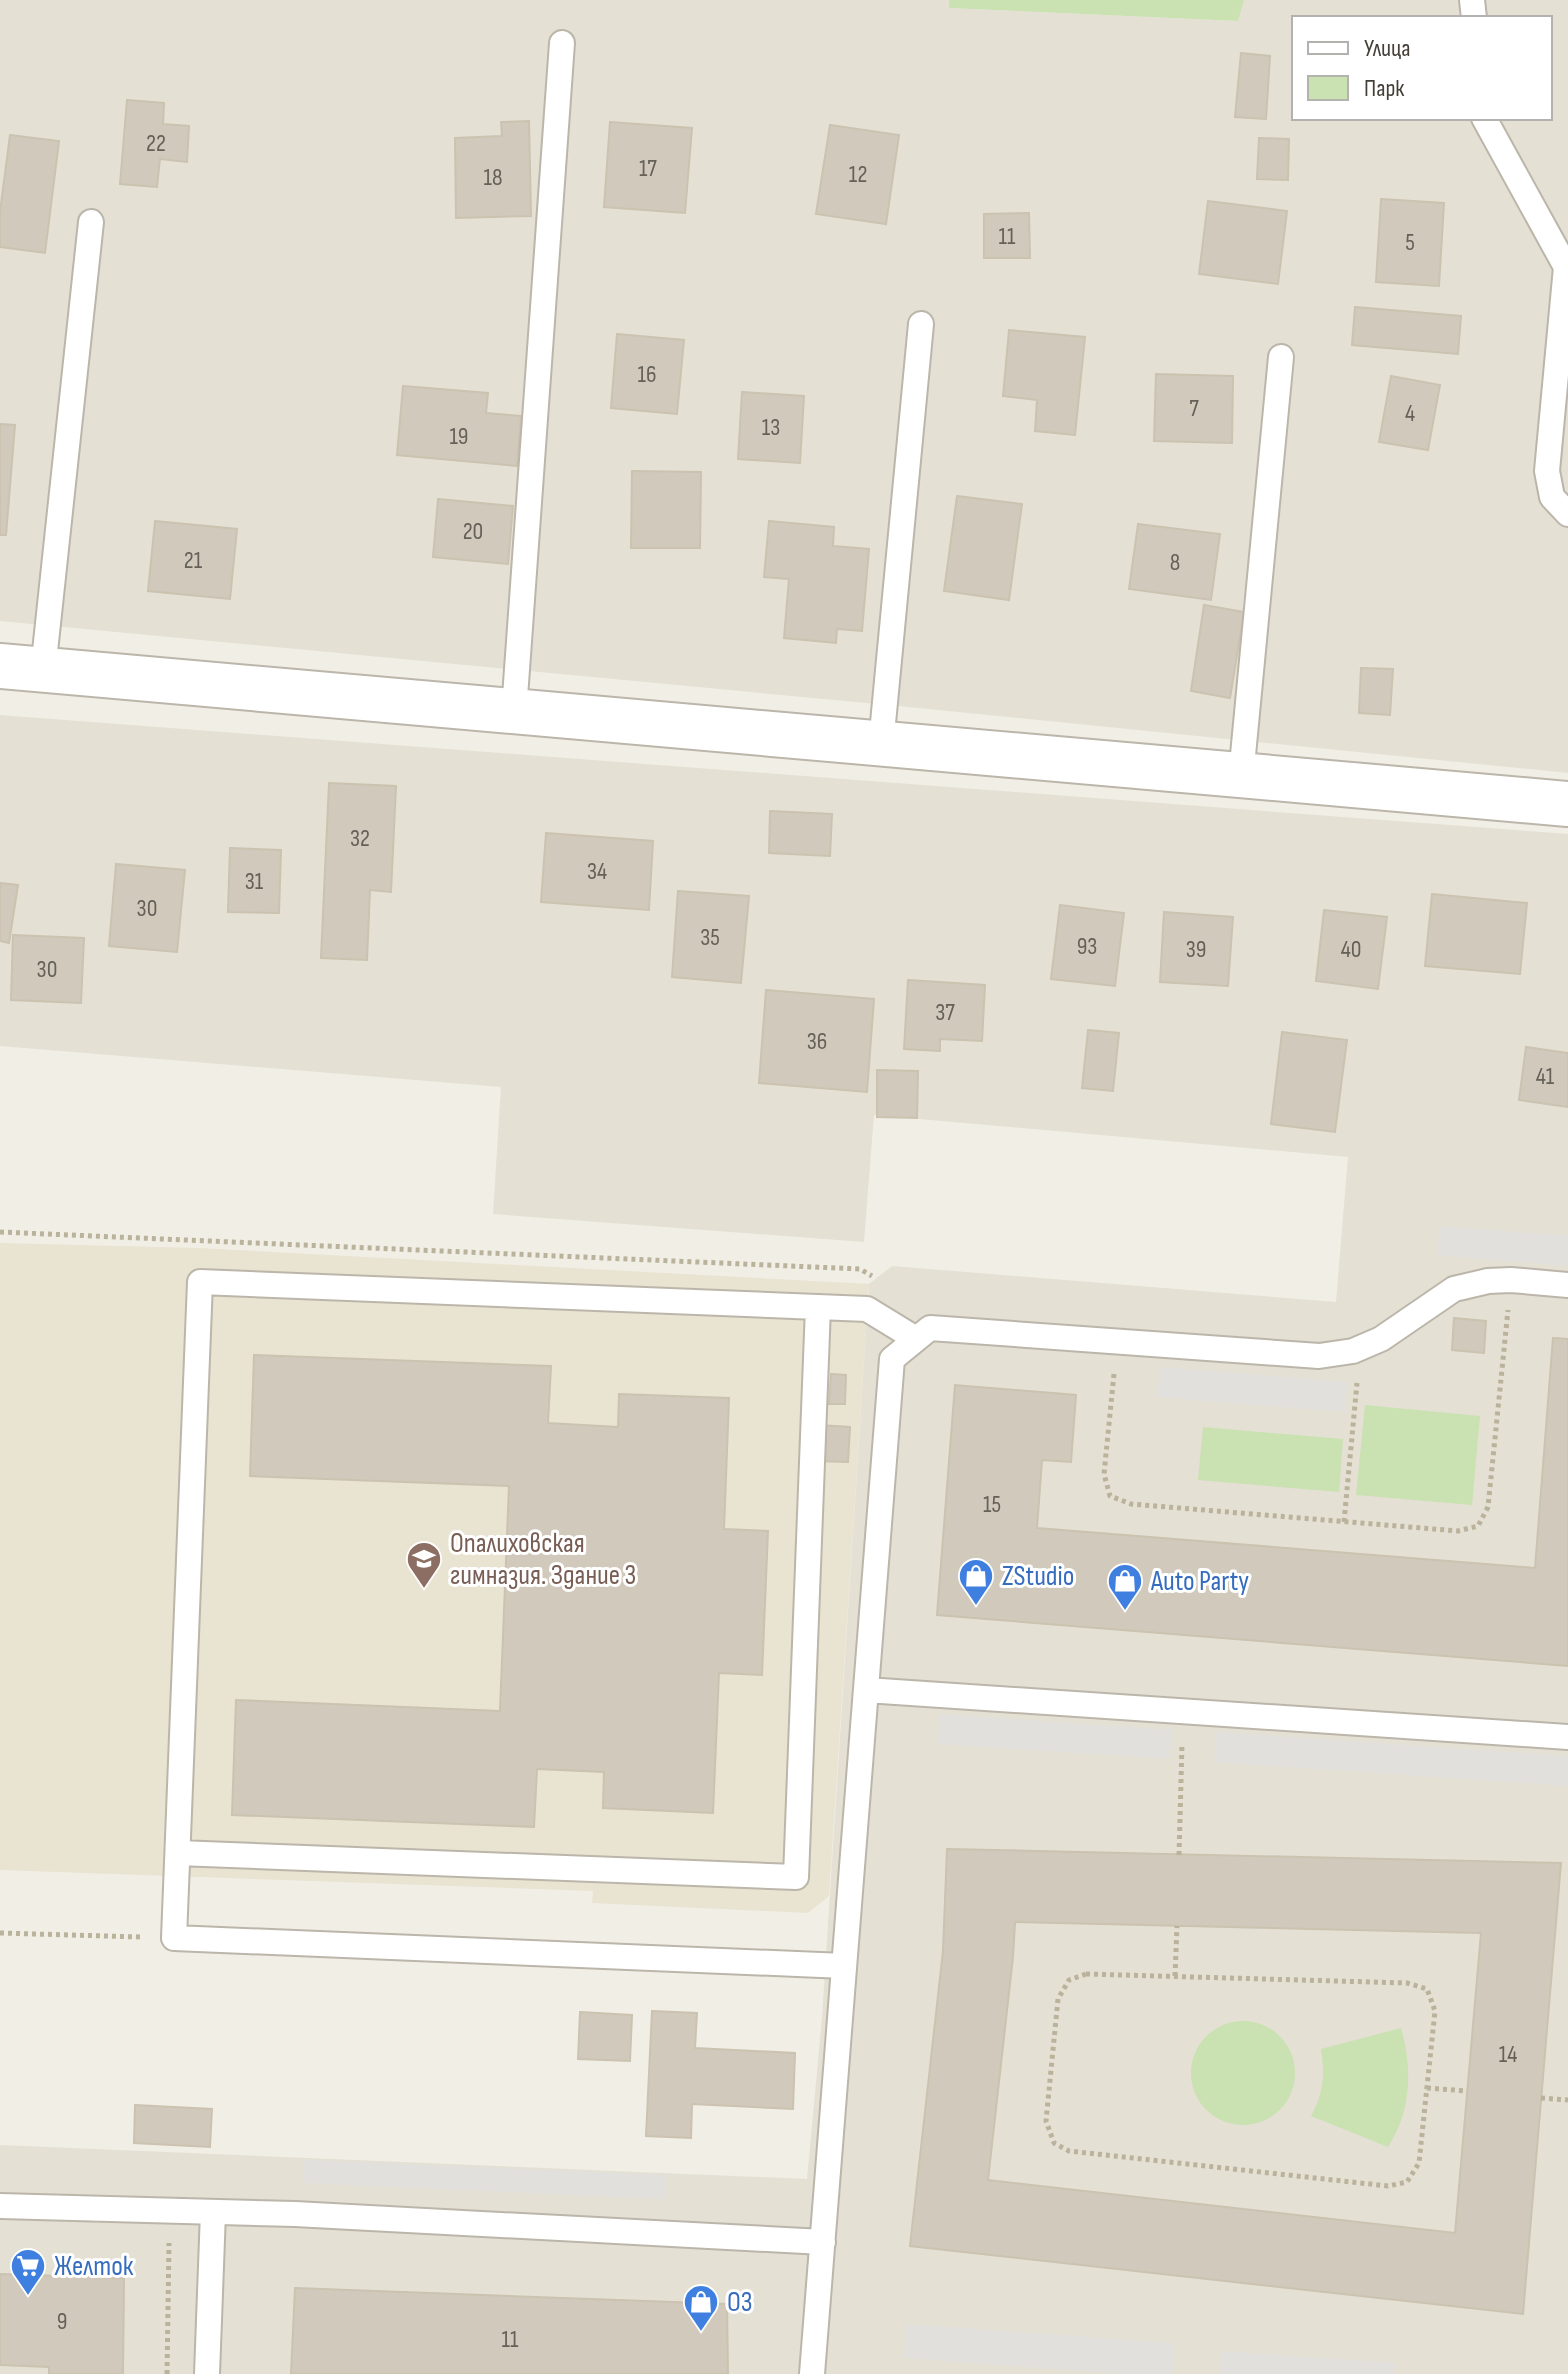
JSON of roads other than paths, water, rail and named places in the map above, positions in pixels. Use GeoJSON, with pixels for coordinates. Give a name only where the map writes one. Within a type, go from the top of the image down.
{"type":"FeatureCollection","features":[{"type":"Feature","properties":{"kind":"street"},"geometry":{"type":"LineString","coordinates":[[0,666],[1568,804]]}},
{"type":"Feature","properties":{"kind":"lane"},"geometry":{"type":"LineString","coordinates":[[514,711],[562,43]]}},
{"type":"Feature","properties":{"kind":"lane"},"geometry":{"type":"LineString","coordinates":[[1485,120],[1566,267],[1547,471],[1552,497],[1568,514]]}},
{"type":"Feature","properties":{"kind":"lane"},"geometry":{"type":"LineString","coordinates":[[43,670],[91,222]]}},
{"type":"Feature","properties":{"kind":"lane"},"geometry":{"type":"LineString","coordinates":[[881,744],[921,324]]}},
{"type":"Feature","properties":{"kind":"lane"},"geometry":{"type":"LineString","coordinates":[[1241,776],[1281,357]]}},
{"type":"Feature","properties":{"kind":"lane"},"geometry":{"type":"LineString","coordinates":[[812,2374],[892,1359],[930,1328],[1319,1356],[1360,1349],[1381,1339],[1454,1289],[1488,1281],[1511,1280],[1568,1285]]}},
{"type":"Feature","properties":{"kind":"lane"},"geometry":{"type":"LineString","coordinates":[[844,1966],[174,1938],[200,1282],[867,1309],[916,1339]]}},
{"type":"Feature","properties":{"kind":"lane"},"geometry":{"type":"LineString","coordinates":[[178,1853],[796,1877],[818,1307]]}},
{"type":"Feature","properties":{"kind":"lane"},"geometry":{"type":"LineString","coordinates":[[866,1690],[1568,1737]]}},
{"type":"Feature","properties":{"kind":"lane"},"geometry":{"type":"LineString","coordinates":[[0,2206],[295,2214],[823,2242]]}},
{"type":"Feature","properties":{"kind":"lane"},"geometry":{"type":"LineString","coordinates":[[207,2374],[213,2212]]}},
{"type":"Feature","properties":{"kind":"place","name":"Опалиховская гимназия. Здание 3"},"geometry":{"type":"Point","coordinates":[424,1590]}},
{"type":"Feature","properties":{"kind":"place","name":"ZStudio"},"geometry":{"type":"Point","coordinates":[976,1607]}},
{"type":"Feature","properties":{"kind":"place","name":"Auto Party"},"geometry":{"type":"Point","coordinates":[1125,1612]}},
{"type":"Feature","properties":{"kind":"place","name":"Желток"},"geometry":{"type":"Point","coordinates":[28,2297]}},
{"type":"Feature","properties":{"kind":"place","name":"О3"},"geometry":{"type":"Point","coordinates":[701,2333]}}]}
